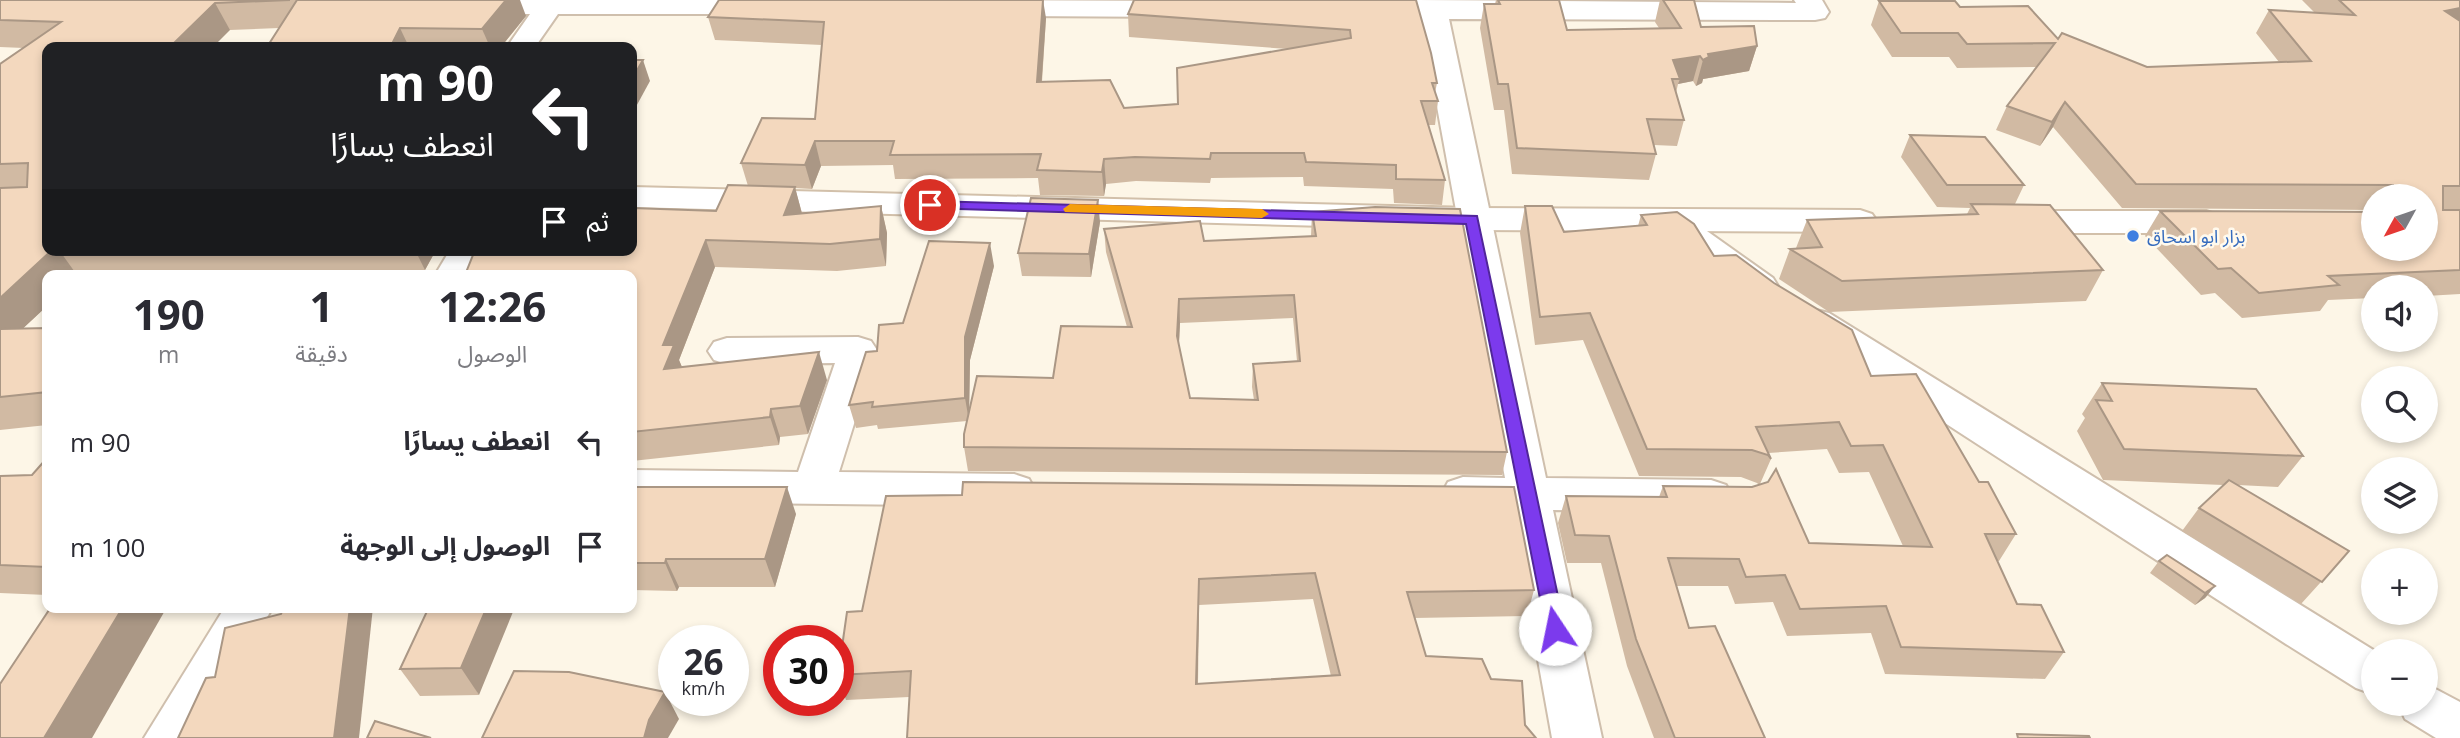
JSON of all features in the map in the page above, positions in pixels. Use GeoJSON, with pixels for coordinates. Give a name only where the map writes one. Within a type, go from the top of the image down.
{"type":"FeatureCollection","features":[{"type":"Feature","properties":{"kind":"street"},"geometry":{"type":"LineString","coordinates":[[1336,10],[1432,5],[1815,12],[1808,0]]}},
{"type":"Feature","properties":{"kind":"street"},"geometry":{"type":"LineString","coordinates":[[524,42],[552,2]]}},
{"type":"Feature","properties":{"kind":"street"},"geometry":{"type":"LineString","coordinates":[[439,6],[552,2],[799,6]]}},
{"type":"Feature","properties":{"kind":"street"},"geometry":{"type":"LineString","coordinates":[[1432,5],[1472,219],[1577,738]]}},
{"type":"Feature","properties":{"kind":"street"},"geometry":{"type":"LineString","coordinates":[[964,7],[1212,9]]}},
{"type":"Feature","properties":{"kind":"street"},"geometry":{"type":"LineString","coordinates":[[637,197],[1472,219],[1891,221]]}},
{"type":"Feature","properties":{"kind":"street"},"geometry":{"type":"LineString","coordinates":[[1671,220],[1779,300],[2004,439],[2219,581],[2361,667]]}},
{"type":"Feature","properties":{"kind":"street"},"geometry":{"type":"LineString","coordinates":[[1974,222],[2235,222]]}},
{"type":"Feature","properties":{"kind":"street"},"geometry":{"type":"LineString","coordinates":[[727,351],[858,350],[813,489]]}},
{"type":"Feature","properties":{"kind":"street"},"geometry":{"type":"LineString","coordinates":[[637,486],[1046,490]]}},
{"type":"Feature","properties":{"kind":"street"},"geometry":{"type":"LineString","coordinates":[[1432,493],[1741,496]]}},
{"type":"Feature","properties":{"kind":"street"},"geometry":{"type":"LineString","coordinates":[[169,738],[246,613]]}},
{"type":"Feature","properties":{"kind":"street"},"geometry":{"type":"LineString","coordinates":[[2438,714],[2460,727]]}},
{"type":"Feature","properties":{"kind":"building"},"geometry":{"type":"Polygon","coordinates":[[[0,0],[290,0],[215,3],[175,42],[42,42],[42,256],[46,256],[0,298],[0,188],[27,187],[28,163],[0,164],[0,64],[61,22],[0,20],[0,0]]]}},
{"type":"Feature","properties":{"kind":"building"},"geometry":{"type":"Polygon","coordinates":[[[297,0],[506,0],[482,29],[400,28],[393,42],[270,42],[297,0]]]}},
{"type":"Feature","properties":{"kind":"building"},"geometry":{"type":"Polygon","coordinates":[[[719,0],[1043,0],[1037,82],[1110,80],[1124,108],[1178,104],[1177,68],[1351,38],[1350,30],[1128,14],[1134,0],[1416,0],[1431,53],[1437,83],[1432,83],[1438,101],[1421,101],[1445,180],[1396,179],[1396,165],[1306,162],[1304,153],[1211,153],[1210,159],[1135,157],[1104,159],[1102,172],[1037,170],[1041,154],[890,155],[894,141],[815,141],[805,165],[741,163],[762,118],[815,119],[824,22],[708,17],[719,0]]]}},
{"type":"Feature","properties":{"kind":"building"},"geometry":{"type":"Polygon","coordinates":[[[1498,0],[1559,0],[1567,30],[1681,28],[1663,0],[1694,0],[1701,27],[1754,26],[1757,46],[1708,54],[1709,57],[1703,60],[1700,56],[1673,60],[1680,79],[1672,79],[1684,120],[1647,119],[1656,154],[1517,148],[1508,84],[1498,84],[1484,4],[1500,4],[1498,0]]]}},
{"type":"Feature","properties":{"kind":"building"},"geometry":{"type":"Polygon","coordinates":[[[2339,0],[2460,0],[2460,8],[2445,11],[2460,21],[2460,186],[2443,186],[2443,210],[2460,210],[2460,270],[2328,276],[2339,285],[2259,293],[2231,268],[2218,269],[2160,211],[2361,212],[2361,261],[2438,261],[2438,184],[2136,184],[2065,102],[2052,122],[2007,106],[2055,43],[1967,44],[1958,33],[1901,33],[1879,1],[1955,1],[1960,7],[2028,6],[2058,39],[2062,33],[2147,67],[2311,61],[2269,10],[2355,15],[2339,0]]]}},
{"type":"Feature","properties":{"kind":"building"},"geometry":{"type":"Polygon","coordinates":[[[637,60],[643,60],[637,70],[637,60]]]}},
{"type":"Feature","properties":{"kind":"building"},"geometry":{"type":"Polygon","coordinates":[[[1910,135],[1985,137],[2024,185],[1947,185],[1910,135]]]}},
{"type":"Feature","properties":{"kind":"building"},"geometry":{"type":"Polygon","coordinates":[[[728,185],[795,187],[784,215],[881,206],[880,239],[830,244],[706,240],[663,345],[674,345],[664,369],[819,352],[800,406],[771,409],[770,417],[637,431],[637,270],[467,270],[473,256],[637,256],[637,208],[716,211],[728,185]]]}},
{"type":"Feature","properties":{"kind":"building"},"geometry":{"type":"Polygon","coordinates":[[[1031,198],[1098,200],[1089,254],[1018,253],[1031,198]]]}},
{"type":"Feature","properties":{"kind":"building"},"geometry":{"type":"Polygon","coordinates":[[[1971,204],[2050,205],[2103,270],[1842,281],[1790,249],[1822,247],[1807,220],[1978,214],[1971,204]]]}},
{"type":"Feature","properties":{"kind":"building"},"geometry":{"type":"Polygon","coordinates":[[[1525,206],[1552,206],[1564,232],[1647,225],[1641,215],[1677,212],[1694,224],[1714,256],[1736,255],[1774,283],[1852,330],[1871,376],[1916,374],[1979,482],[1988,482],[2016,534],[1985,534],[2017,604],[2041,605],[2064,652],[1901,647],[1886,606],[1800,609],[1785,575],[1746,577],[1739,559],[1668,558],[1689,628],[1715,626],[1765,738],[1675,738],[1636,639],[1609,536],[1575,535],[1566,496],[1667,497],[1663,486],[1752,487],[1768,482],[1776,469],[1809,543],[1932,547],[1883,445],[1851,446],[1839,422],[1756,427],[1771,459],[1768,455],[1752,450],[1647,449],[1590,313],[1540,317],[1525,206]]]}},
{"type":"Feature","properties":{"kind":"building"},"geometry":{"type":"Polygon","coordinates":[[[1375,207],[1460,209],[1507,452],[964,447],[964,434],[977,376],[1053,378],[1061,326],[1132,327],[1104,229],[1200,221],[1204,241],[1316,236],[1312,212],[1375,207]],[[1294,295],[1179,299],[1177,336],[1190,398],[1258,400],[1253,364],[1300,361],[1294,295]]]}},
{"type":"Feature","properties":{"kind":"building"},"geometry":{"type":"Polygon","coordinates":[[[929,241],[990,243],[965,337],[965,398],[872,407],[873,402],[849,405],[866,352],[877,351],[879,325],[903,323],[929,241]]]}},
{"type":"Feature","properties":{"kind":"building"},"geometry":{"type":"Polygon","coordinates":[[[42,328],[42,393],[0,397],[0,329],[42,328]]]}},
{"type":"Feature","properties":{"kind":"building"},"geometry":{"type":"Polygon","coordinates":[[[2102,383],[2256,389],[2303,456],[2124,449],[2096,400],[2112,401],[2102,383]]]}},
{"type":"Feature","properties":{"kind":"building"},"geometry":{"type":"Polygon","coordinates":[[[42,464],[42,567],[0,565],[0,476],[32,475],[42,464]]]}},
{"type":"Feature","properties":{"kind":"building"},"geometry":{"type":"Polygon","coordinates":[[[2229,480],[2349,551],[2322,582],[2199,508],[2229,480]]]}},
{"type":"Feature","properties":{"kind":"building"},"geometry":{"type":"Polygon","coordinates":[[[963,482],[1514,487],[1534,590],[1407,592],[1426,656],[1482,659],[1491,679],[1522,681],[1525,725],[1536,738],[907,738],[911,671],[854,674],[854,625],[845,625],[847,612],[862,611],[886,496],[962,495],[963,482]],[[1315,573],[1199,579],[1196,684],[1340,675],[1315,573]]]}},
{"type":"Feature","properties":{"kind":"building"},"geometry":{"type":"Polygon","coordinates":[[[637,487],[787,487],[765,559],[666,559],[665,563],[637,563],[637,487]]]}},
{"type":"Feature","properties":{"kind":"building"},"geometry":{"type":"Polygon","coordinates":[[[2167,555],[2215,586],[2205,593],[2159,561],[2167,555]]]}},
{"type":"Feature","properties":{"kind":"building"},"geometry":{"type":"Polygon","coordinates":[[[47,613],[119,613],[44,738],[0,738],[0,684],[47,613]]]}},
{"type":"Feature","properties":{"kind":"building"},"geometry":{"type":"Polygon","coordinates":[[[349,613],[334,738],[178,738],[206,678],[215,677],[225,628],[281,614],[349,613]]]}},
{"type":"Feature","properties":{"kind":"building"},"geometry":{"type":"Polygon","coordinates":[[[426,613],[484,613],[461,668],[400,669],[426,613]]]}},
{"type":"Feature","properties":{"kind":"building"},"geometry":{"type":"Polygon","coordinates":[[[514,671],[569,672],[658,691],[658,704],[649,720],[644,738],[482,738],[514,671]]]}},
{"type":"Feature","properties":{"kind":"building"},"geometry":{"type":"Polygon","coordinates":[[[375,721],[431,738],[367,738],[375,721]]]}},
{"type":"Feature","properties":{"kind":"building"},"geometry":{"type":"Polygon","coordinates":[[[2017,734],[2089,736],[2090,738],[2018,738],[2017,734]]]}},
{"type":"Feature","properties":{"kind":"slow traffic"},"geometry":{"type":"LineString","coordinates":[[1070,209],[1262,214]]}},
{"type":"Feature","properties":{"kind":"place","name":"بزار ابو اسحاق"},"geometry":{"type":"Point","coordinates":[2133,236]}},
{"type":"Feature","properties":{"kind":"route"},"geometry":{"type":"LineString","coordinates":[[930,205],[1472,219],[1555,629]]}}]}
